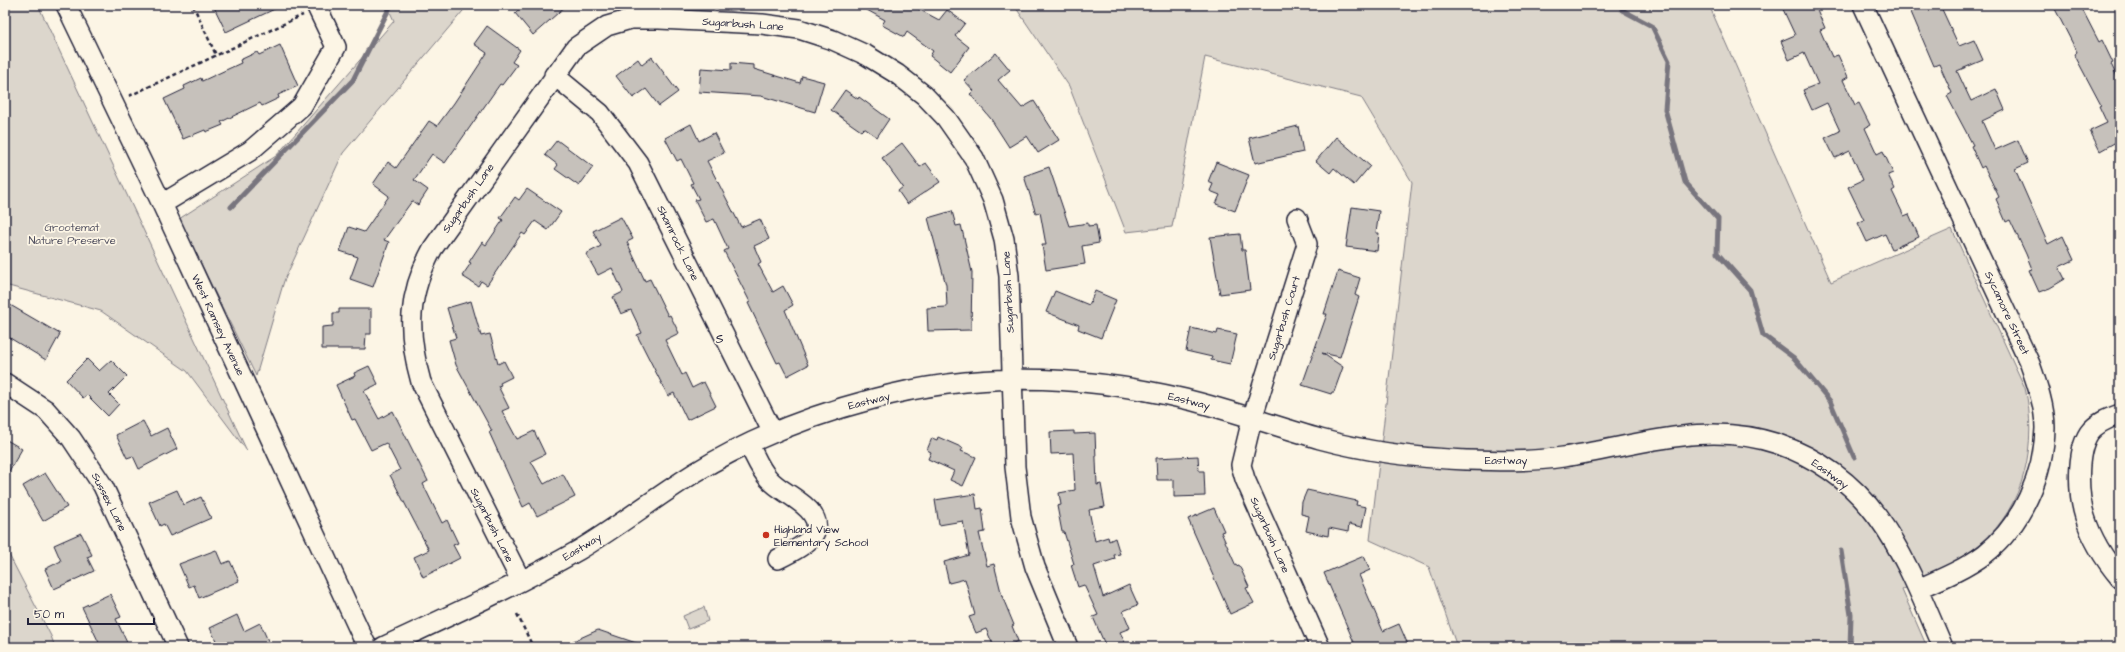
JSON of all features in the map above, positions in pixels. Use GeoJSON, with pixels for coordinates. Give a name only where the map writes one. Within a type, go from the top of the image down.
{"type":"FeatureCollection","features":[{"type":"Feature","properties":{"kind":"street","name":"West Ramsey Avenue"},"geometry":{"type":"LineString","coordinates":[[66,5],[162,204],[367,647]]}},
{"type":"Feature","properties":{"kind":"street","name":"Sycamore Street"},"geometry":{"type":"LineString","coordinates":[[1863,5],[2030,364],[2040,394],[2045,428],[2038,471],[2028,498],[2010,528],[1986,553],[1955,573],[1918,589]]}},
{"type":"Feature","properties":{"kind":"street"},"geometry":{"type":"LineString","coordinates":[[162,204],[250,151],[302,106],[336,47],[317,7]]}},
{"type":"Feature","properties":{"kind":"street","name":"Sugarbush Lane"},"geometry":{"type":"LineString","coordinates":[[521,582],[421,382],[414,356],[410,324],[413,298],[421,269],[432,248],[554,75],[576,47],[588,37],[607,26],[631,19],[762,24],[798,29],[852,49],[897,74],[924,95],[946,118],[974,158],[993,200],[1004,239],[1009,276],[1015,468],[1021,517],[1035,566],[1068,647]]}},
{"type":"Feature","properties":{"kind":"street","name":"Shamrock Lane"},"geometry":{"type":"LineString","coordinates":[[554,75],[600,113],[638,163],[773,433]]}},
{"type":"Feature","properties":{"kind":"street","name":"Sugarbush Court"},"geometry":{"type":"LineString","coordinates":[[1252,419],[1307,244],[1296,218]]}},
{"type":"Feature","properties":{"kind":"street","name":"Eastway"},"geometry":{"type":"LineString","coordinates":[[383,647],[521,582],[580,549],[698,470],[773,433],[825,413],[878,397],[949,384],[1012,379],[1110,384],[1188,400],[1324,440],[1386,454],[1466,460],[1510,461],[1562,457],[1658,438],[1698,433],[1724,433],[1750,437],[1778,444],[1810,458],[1838,477],[1862,499],[1882,521],[1898,546],[1943,647]]}},
{"type":"Feature","properties":{"kind":"street","name":"Sussex Lane"},"geometry":{"type":"LineString","coordinates":[[5,383],[46,410],[71,438],[103,486],[178,647]]}},
{"type":"Feature","properties":{"kind":"street"},"geometry":{"type":"LineString","coordinates":[[2120,414],[2100,422],[2089,434],[2083,450],[2080,468],[2080,498],[2085,517],[2104,559],[2120,578]]}},
{"type":"Feature","properties":{"kind":"street","name":"Sugarbush Lane"},"geometry":{"type":"LineString","coordinates":[[1252,419],[1241,465],[1245,479],[1320,647]]}},
{"type":"Feature","properties":{"kind":"street"},"geometry":{"type":"LineString","coordinates":[[749,445],[769,479],[809,510],[816,524],[813,538],[805,546],[778,559]]}},
{"type":"Feature","properties":{"kind":"path"},"geometry":{"type":"LineString","coordinates":[[193,5],[216,55]]}},
{"type":"Feature","properties":{"kind":"path"},"geometry":{"type":"LineString","coordinates":[[129,96],[317,7]]}},
{"type":"Feature","properties":{"kind":"path"},"geometry":{"type":"LineString","coordinates":[[517,614],[533,647]]}},
{"type":"Feature","properties":{"kind":"green space","name":"Grootemat Nature Preserve"},"geometry":{"type":"Polygon","coordinates":[[[5,5],[38,5],[247,451],[187,371],[101,311],[5,285],[5,5]]]}},
{"type":"Feature","properties":{"kind":"green space"},"geometry":{"type":"Polygon","coordinates":[[[387,5],[468,5],[343,153],[284,281],[256,376],[179,219],[276,156],[394,21],[387,5]]]}},
{"type":"Feature","properties":{"kind":"green space"},"geometry":{"type":"Polygon","coordinates":[[[1014,5],[1709,5],[1831,282],[1952,229],[2025,388],[2029,409],[2030,430],[2028,451],[2024,472],[2017,493],[2008,512],[1995,529],[1971,551],[1942,569],[1902,590],[1927,647],[1457,647],[1429,567],[1370,540],[1412,182],[1361,97],[1205,57],[1172,227],[1126,232],[1069,86],[1014,5]]]}},
{"type":"Feature","properties":{"kind":"green space"},"geometry":{"type":"Polygon","coordinates":[[[5,547],[51,636],[55,647],[5,647],[5,547]]]}},
{"type":"Feature","properties":{"kind":"green space"},"geometry":{"type":"Polygon","coordinates":[[[704,607],[708,621],[688,629],[683,616],[704,607]]]}},
{"type":"Feature","properties":{"kind":"building"},"geometry":{"type":"Polygon","coordinates":[[[213,5],[283,5],[226,32],[213,5]]]}},
{"type":"Feature","properties":{"kind":"building"},"geometry":{"type":"Polygon","coordinates":[[[524,5],[567,5],[533,35],[515,13],[524,5]]]}},
{"type":"Feature","properties":{"kind":"building"},"geometry":{"type":"Polygon","coordinates":[[[858,5],[911,5],[939,20],[947,10],[965,23],[955,36],[969,47],[950,72],[930,56],[933,51],[907,32],[904,37],[882,25],[885,20],[858,5]]]}},
{"type":"Feature","properties":{"kind":"building"},"geometry":{"type":"Polygon","coordinates":[[[1781,5],[1815,5],[1825,28],[1820,30],[1832,57],[1838,55],[1848,77],[1843,80],[1855,105],[1859,103],[1870,125],[1865,128],[1877,154],[1883,151],[1893,173],[1888,175],[1895,189],[1892,191],[1904,216],[1909,214],[1919,237],[1892,249],[1885,234],[1867,242],[1858,223],[1864,220],[1848,187],[1863,180],[1850,151],[1835,158],[1825,138],[1840,131],[1827,103],[1812,110],[1803,90],[1818,84],[1804,53],[1789,60],[1781,41],[1795,35],[1781,5]]]}},
{"type":"Feature","properties":{"kind":"building"},"geometry":{"type":"Polygon","coordinates":[[[1908,5],[1940,5],[1959,46],[1974,40],[1983,60],[1957,71],[1971,101],[1996,89],[2005,110],[1982,121],[1995,150],[2018,140],[2028,163],[2015,169],[2048,244],[2063,236],[2074,260],[2059,267],[2065,279],[2050,288],[2039,292],[2029,270],[2032,269],[2026,254],[2010,220],[2006,222],[1996,199],[1999,197],[1984,166],[1981,168],[1971,146],[1973,145],[1947,96],[1952,93],[1939,64],[1934,66],[1908,5]]]}},
{"type":"Feature","properties":{"kind":"building"},"geometry":{"type":"Polygon","coordinates":[[[2053,5],[2080,5],[2099,42],[2102,40],[2113,63],[2111,64],[2120,83],[2120,151],[2116,142],[2100,151],[2090,131],[2107,123],[2099,106],[2101,105],[2074,54],[2077,52],[2053,5]]]}},
{"type":"Feature","properties":{"kind":"building"},"geometry":{"type":"Polygon","coordinates":[[[487,26],[520,50],[512,62],[517,65],[502,85],[500,84],[445,163],[432,154],[414,180],[428,190],[418,205],[412,201],[384,240],[389,242],[373,287],[350,279],[358,257],[340,251],[349,227],[364,232],[389,196],[373,184],[388,162],[396,168],[429,121],[437,126],[454,103],[487,53],[474,44],[487,26]]]}},
{"type":"Feature","properties":{"kind":"building"},"geometry":{"type":"Polygon","coordinates":[[[280,45],[298,86],[278,95],[279,98],[262,106],[260,103],[221,122],[223,125],[206,132],[205,130],[183,139],[164,99],[185,89],[184,86],[201,78],[202,81],[241,63],[240,60],[257,52],[259,55],[280,45]]]}},
{"type":"Feature","properties":{"kind":"building"},"geometry":{"type":"Polygon","coordinates":[[[996,53],[1010,70],[998,80],[1022,108],[1034,101],[1059,140],[1038,153],[1027,136],[1009,147],[991,119],[970,94],[974,91],[964,80],[996,53]]]}},
{"type":"Feature","properties":{"kind":"building"},"geometry":{"type":"Polygon","coordinates":[[[652,57],[678,92],[659,106],[646,89],[633,98],[616,76],[638,59],[642,65],[652,57]]]}},
{"type":"Feature","properties":{"kind":"building"},"geometry":{"type":"Polygon","coordinates":[[[731,63],[754,65],[754,69],[800,83],[802,76],[824,82],[815,112],[761,96],[699,92],[701,68],[731,70],[731,63]]]}},
{"type":"Feature","properties":{"kind":"building"},"geometry":{"type":"Polygon","coordinates":[[[845,90],[858,99],[859,97],[889,119],[877,137],[864,128],[861,131],[831,110],[845,90]]]}},
{"type":"Feature","properties":{"kind":"building"},"geometry":{"type":"Polygon","coordinates":[[[691,124],[699,141],[714,133],[724,153],[707,161],[741,227],[760,219],[769,239],[754,246],[761,262],[758,264],[773,292],[783,286],[793,305],[785,310],[808,365],[787,376],[780,362],[777,363],[748,303],[750,302],[724,251],[728,249],[714,219],[706,222],[695,200],[699,199],[691,184],[693,183],[681,159],[677,161],[665,138],[691,124]]]}},
{"type":"Feature","properties":{"kind":"building"},"geometry":{"type":"Polygon","coordinates":[[[1298,126],[1303,152],[1255,163],[1249,138],[1298,126]]]}},
{"type":"Feature","properties":{"kind":"building"},"geometry":{"type":"Polygon","coordinates":[[[1336,137],[1370,166],[1354,185],[1334,168],[1330,173],[1316,161],[1336,137]]]}},
{"type":"Feature","properties":{"kind":"building"},"geometry":{"type":"Polygon","coordinates":[[[557,140],[593,167],[579,186],[555,169],[558,165],[545,155],[557,140]]]}},
{"type":"Feature","properties":{"kind":"building"},"geometry":{"type":"Polygon","coordinates":[[[902,143],[920,167],[926,163],[940,182],[907,204],[898,191],[903,187],[882,158],[902,143]]]}},
{"type":"Feature","properties":{"kind":"building"},"geometry":{"type":"Polygon","coordinates":[[[1216,162],[1249,175],[1235,211],[1216,204],[1220,195],[1210,191],[1213,184],[1208,182],[1216,162]]]}},
{"type":"Feature","properties":{"kind":"building"},"geometry":{"type":"Polygon","coordinates":[[[1049,167],[1069,226],[1088,223],[1088,226],[1096,225],[1099,243],[1082,246],[1085,264],[1046,270],[1042,245],[1046,245],[1040,212],[1036,214],[1024,176],[1049,167]]]}},
{"type":"Feature","properties":{"kind":"building"},"geometry":{"type":"Polygon","coordinates":[[[527,189],[561,212],[548,230],[535,221],[525,235],[522,233],[487,285],[481,281],[478,286],[462,276],[471,263],[469,262],[482,242],[486,245],[503,220],[500,218],[515,197],[519,200],[527,189]]]}},
{"type":"Feature","properties":{"kind":"building"},"geometry":{"type":"Polygon","coordinates":[[[1352,207],[1379,211],[1376,233],[1379,233],[1377,251],[1346,247],[1352,207]]]}},
{"type":"Feature","properties":{"kind":"building"},"geometry":{"type":"Polygon","coordinates":[[[952,211],[956,226],[961,225],[972,272],[971,330],[928,331],[927,308],[947,307],[946,285],[928,218],[952,211]]]}},
{"type":"Feature","properties":{"kind":"building"},"geometry":{"type":"Polygon","coordinates":[[[621,217],[633,239],[627,242],[645,281],[650,279],[668,316],[670,315],[679,333],[665,340],[682,375],[685,373],[692,388],[704,382],[716,406],[687,420],[674,393],[668,396],[637,335],[642,333],[631,310],[621,314],[613,297],[623,292],[612,268],[598,275],[586,254],[601,246],[593,231],[621,217]]]}},
{"type":"Feature","properties":{"kind":"building"},"geometry":{"type":"Polygon","coordinates":[[[1240,234],[1242,250],[1245,250],[1250,290],[1220,294],[1210,237],[1240,234]]]}},
{"type":"Feature","properties":{"kind":"building"},"geometry":{"type":"Polygon","coordinates":[[[1338,271],[1360,278],[1355,295],[1359,297],[1340,357],[1322,353],[1343,367],[1334,392],[1331,394],[1302,385],[1327,314],[1324,314],[1338,271]]]}},
{"type":"Feature","properties":{"kind":"building"},"geometry":{"type":"Polygon","coordinates":[[[1055,291],[1089,305],[1095,291],[1116,300],[1101,338],[1078,329],[1079,325],[1046,312],[1055,291]]]}},
{"type":"Feature","properties":{"kind":"building"},"geometry":{"type":"Polygon","coordinates":[[[471,301],[481,336],[490,334],[498,364],[504,361],[512,377],[500,383],[501,385],[498,386],[509,408],[502,411],[517,439],[534,431],[545,454],[531,461],[544,484],[563,474],[575,497],[537,516],[530,503],[523,507],[489,432],[492,431],[456,365],[449,340],[456,338],[447,308],[471,301]]]}},
{"type":"Feature","properties":{"kind":"building"},"geometry":{"type":"Polygon","coordinates":[[[5,302],[60,334],[46,360],[5,335],[5,302]]]}},
{"type":"Feature","properties":{"kind":"building"},"geometry":{"type":"Polygon","coordinates":[[[339,309],[371,309],[371,334],[366,334],[365,349],[322,349],[322,327],[333,326],[333,313],[339,313],[339,309]]]}},
{"type":"Feature","properties":{"kind":"building"},"geometry":{"type":"Polygon","coordinates":[[[1191,328],[1217,334],[1218,330],[1237,334],[1230,364],[1211,360],[1212,357],[1186,351],[1191,328]]]}},
{"type":"Feature","properties":{"kind":"building"},"geometry":{"type":"Polygon","coordinates":[[[87,359],[99,371],[111,360],[127,376],[109,394],[119,404],[108,416],[87,395],[83,398],[66,380],[87,359]]]}},
{"type":"Feature","properties":{"kind":"building"},"geometry":{"type":"Polygon","coordinates":[[[369,366],[378,384],[364,391],[379,419],[393,411],[428,481],[423,484],[442,523],[447,520],[458,543],[453,545],[460,558],[423,577],[414,557],[429,550],[390,475],[400,470],[386,443],[371,450],[355,419],[352,420],[336,385],[355,376],[354,373],[369,366]]]}},
{"type":"Feature","properties":{"kind":"building"},"geometry":{"type":"Polygon","coordinates":[[[143,421],[151,436],[167,428],[177,449],[139,469],[133,456],[127,458],[116,435],[143,421]]]}},
{"type":"Feature","properties":{"kind":"building"},"geometry":{"type":"Polygon","coordinates":[[[1074,431],[1074,434],[1095,433],[1097,485],[1101,484],[1105,507],[1089,510],[1095,541],[1108,537],[1109,541],[1115,538],[1120,554],[1114,555],[1115,559],[1094,566],[1103,597],[1129,585],[1138,605],[1123,611],[1130,628],[1120,632],[1127,647],[1106,647],[1093,617],[1098,615],[1084,585],[1078,587],[1071,565],[1074,564],[1064,532],[1062,532],[1057,506],[1061,505],[1059,493],[1075,490],[1073,453],[1051,454],[1050,432],[1074,431]]]}},
{"type":"Feature","properties":{"kind":"building"},"geometry":{"type":"Polygon","coordinates":[[[938,437],[963,448],[961,451],[976,457],[963,486],[950,480],[954,471],[928,459],[931,452],[927,450],[932,438],[937,440],[938,437]]]}},
{"type":"Feature","properties":{"kind":"building"},"geometry":{"type":"Polygon","coordinates":[[[5,439],[22,449],[5,478],[5,439]]]}},
{"type":"Feature","properties":{"kind":"building"},"geometry":{"type":"Polygon","coordinates":[[[1198,456],[1199,471],[1204,471],[1205,496],[1174,497],[1174,480],[1157,480],[1156,458],[1198,456]]]}},
{"type":"Feature","properties":{"kind":"building"},"geometry":{"type":"Polygon","coordinates":[[[45,473],[67,507],[43,521],[23,486],[45,473]]]}},
{"type":"Feature","properties":{"kind":"building"},"geometry":{"type":"Polygon","coordinates":[[[177,490],[184,505],[201,497],[211,518],[170,536],[164,524],[160,526],[149,502],[177,490]]]}},
{"type":"Feature","properties":{"kind":"building"},"geometry":{"type":"Polygon","coordinates":[[[1307,490],[1357,501],[1356,505],[1366,507],[1362,527],[1349,524],[1348,532],[1329,528],[1328,536],[1306,531],[1309,516],[1301,514],[1302,502],[1307,490]]]}},
{"type":"Feature","properties":{"kind":"building"},"geometry":{"type":"Polygon","coordinates":[[[975,494],[977,509],[982,508],[985,532],[979,533],[987,566],[994,564],[1002,596],[1014,625],[1012,626],[1018,641],[1004,647],[994,647],[986,629],[976,633],[969,617],[975,615],[965,579],[949,583],[944,562],[969,555],[963,521],[939,525],[935,500],[975,494]]]}},
{"type":"Feature","properties":{"kind":"building"},"geometry":{"type":"Polygon","coordinates":[[[1214,508],[1224,531],[1221,532],[1236,566],[1239,565],[1249,587],[1246,588],[1254,603],[1230,614],[1188,519],[1214,508]]]}},
{"type":"Feature","properties":{"kind":"building"},"geometry":{"type":"Polygon","coordinates":[[[81,533],[92,555],[87,557],[94,571],[54,589],[45,569],[61,561],[54,545],[81,533]]]}},
{"type":"Feature","properties":{"kind":"building"},"geometry":{"type":"Polygon","coordinates":[[[216,550],[222,564],[230,561],[239,581],[199,598],[194,585],[189,587],[179,564],[216,550]]]}},
{"type":"Feature","properties":{"kind":"building"},"geometry":{"type":"Polygon","coordinates":[[[1364,556],[1370,570],[1359,575],[1383,631],[1399,624],[1409,647],[1356,647],[1324,573],[1364,556]]]}},
{"type":"Feature","properties":{"kind":"building"},"geometry":{"type":"Polygon","coordinates":[[[110,594],[121,617],[116,619],[129,647],[101,647],[82,607],[110,594]]]}},
{"type":"Feature","properties":{"kind":"building"},"geometry":{"type":"Polygon","coordinates":[[[237,615],[244,631],[260,623],[269,643],[261,647],[219,647],[210,628],[237,615]]]}},
{"type":"Feature","properties":{"kind":"building"},"geometry":{"type":"Polygon","coordinates":[[[598,630],[642,645],[641,647],[560,647],[598,630]]]}},
{"type":"Feature","properties":{"kind":"waterway"},"geometry":{"type":"LineString","coordinates":[[231,207],[353,80],[391,5]]}},
{"type":"Feature","properties":{"kind":"waterway"},"geometry":{"type":"LineString","coordinates":[[1625,5],[1622,10],[1652,26],[1669,61],[1665,109],[1685,182],[1718,219],[1717,253],[1750,290],[1763,335],[1794,358],[1830,401],[1854,457]]}},
{"type":"Feature","properties":{"kind":"waterway"},"geometry":{"type":"LineString","coordinates":[[1841,551],[1851,615],[1850,647]]}},
{"type":"Feature","properties":{"kind":"place","name":"Highland View Elementary School"},"geometry":{"type":"Point","coordinates":[766,535]}},
{"type":"Feature","properties":{"kind":"district","name":"S"},"geometry":{"type":"Point","coordinates":[720,339]}}]}
